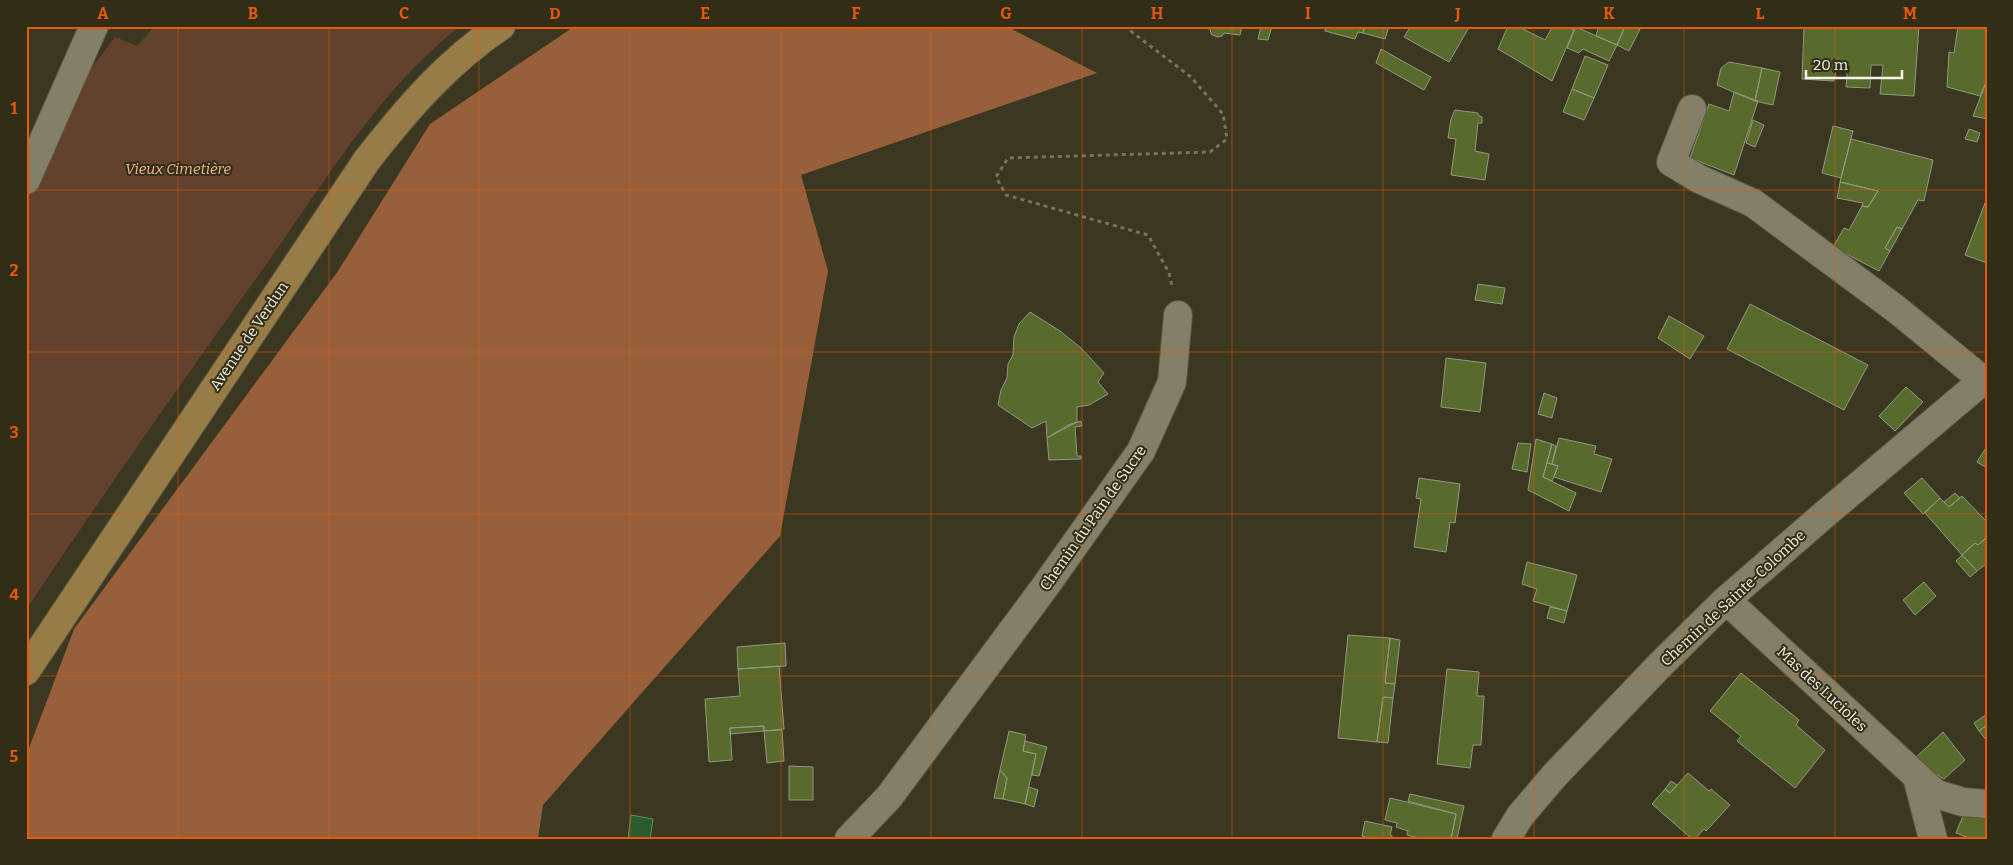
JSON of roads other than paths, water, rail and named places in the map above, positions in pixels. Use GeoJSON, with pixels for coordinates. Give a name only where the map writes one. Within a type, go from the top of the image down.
{"type":"FeatureCollection","features":[{"type":"Feature","properties":{"kind":"main road","name":"Avenue de Verdun"},"geometry":{"type":"LineString","coordinates":[[26,671],[368,160],[403,115],[447,68],[501,26]]}},
{"type":"Feature","properties":{"kind":"street"},"geometry":{"type":"LineString","coordinates":[[26,180],[94,26]]}},
{"type":"Feature","properties":{"kind":"street"},"geometry":{"type":"LineString","coordinates":[[1692,109],[1671,162],[1699,179],[1753,203],[1896,309],[1986,379]]}},
{"type":"Feature","properties":{"kind":"street","name":"Chemin du Pain de Sucre"},"geometry":{"type":"LineString","coordinates":[[849,839],[889,797],[1044,588],[1141,450],[1172,382],[1178,315]]}},
{"type":"Feature","properties":{"kind":"street","name":"Chemin de Sainte-Colombe"},"geometry":{"type":"LineString","coordinates":[[1506,839],[1520,816],[1554,776],[1660,665],[1726,600],[1986,379]]}},
{"type":"Feature","properties":{"kind":"street","name":"Mas des Lucioles"},"geometry":{"type":"LineString","coordinates":[[1726,600],[1936,794],[1963,802],[1987,804]]}},
{"type":"Feature","properties":{"kind":"street"},"geometry":{"type":"LineString","coordinates":[[1917,777],[1933,839]]}},
{"type":"Feature","properties":{"kind":"park label","name":"Vieux Cimetière"},"geometry":{"type":"Point","coordinates":[178,169]}}]}
